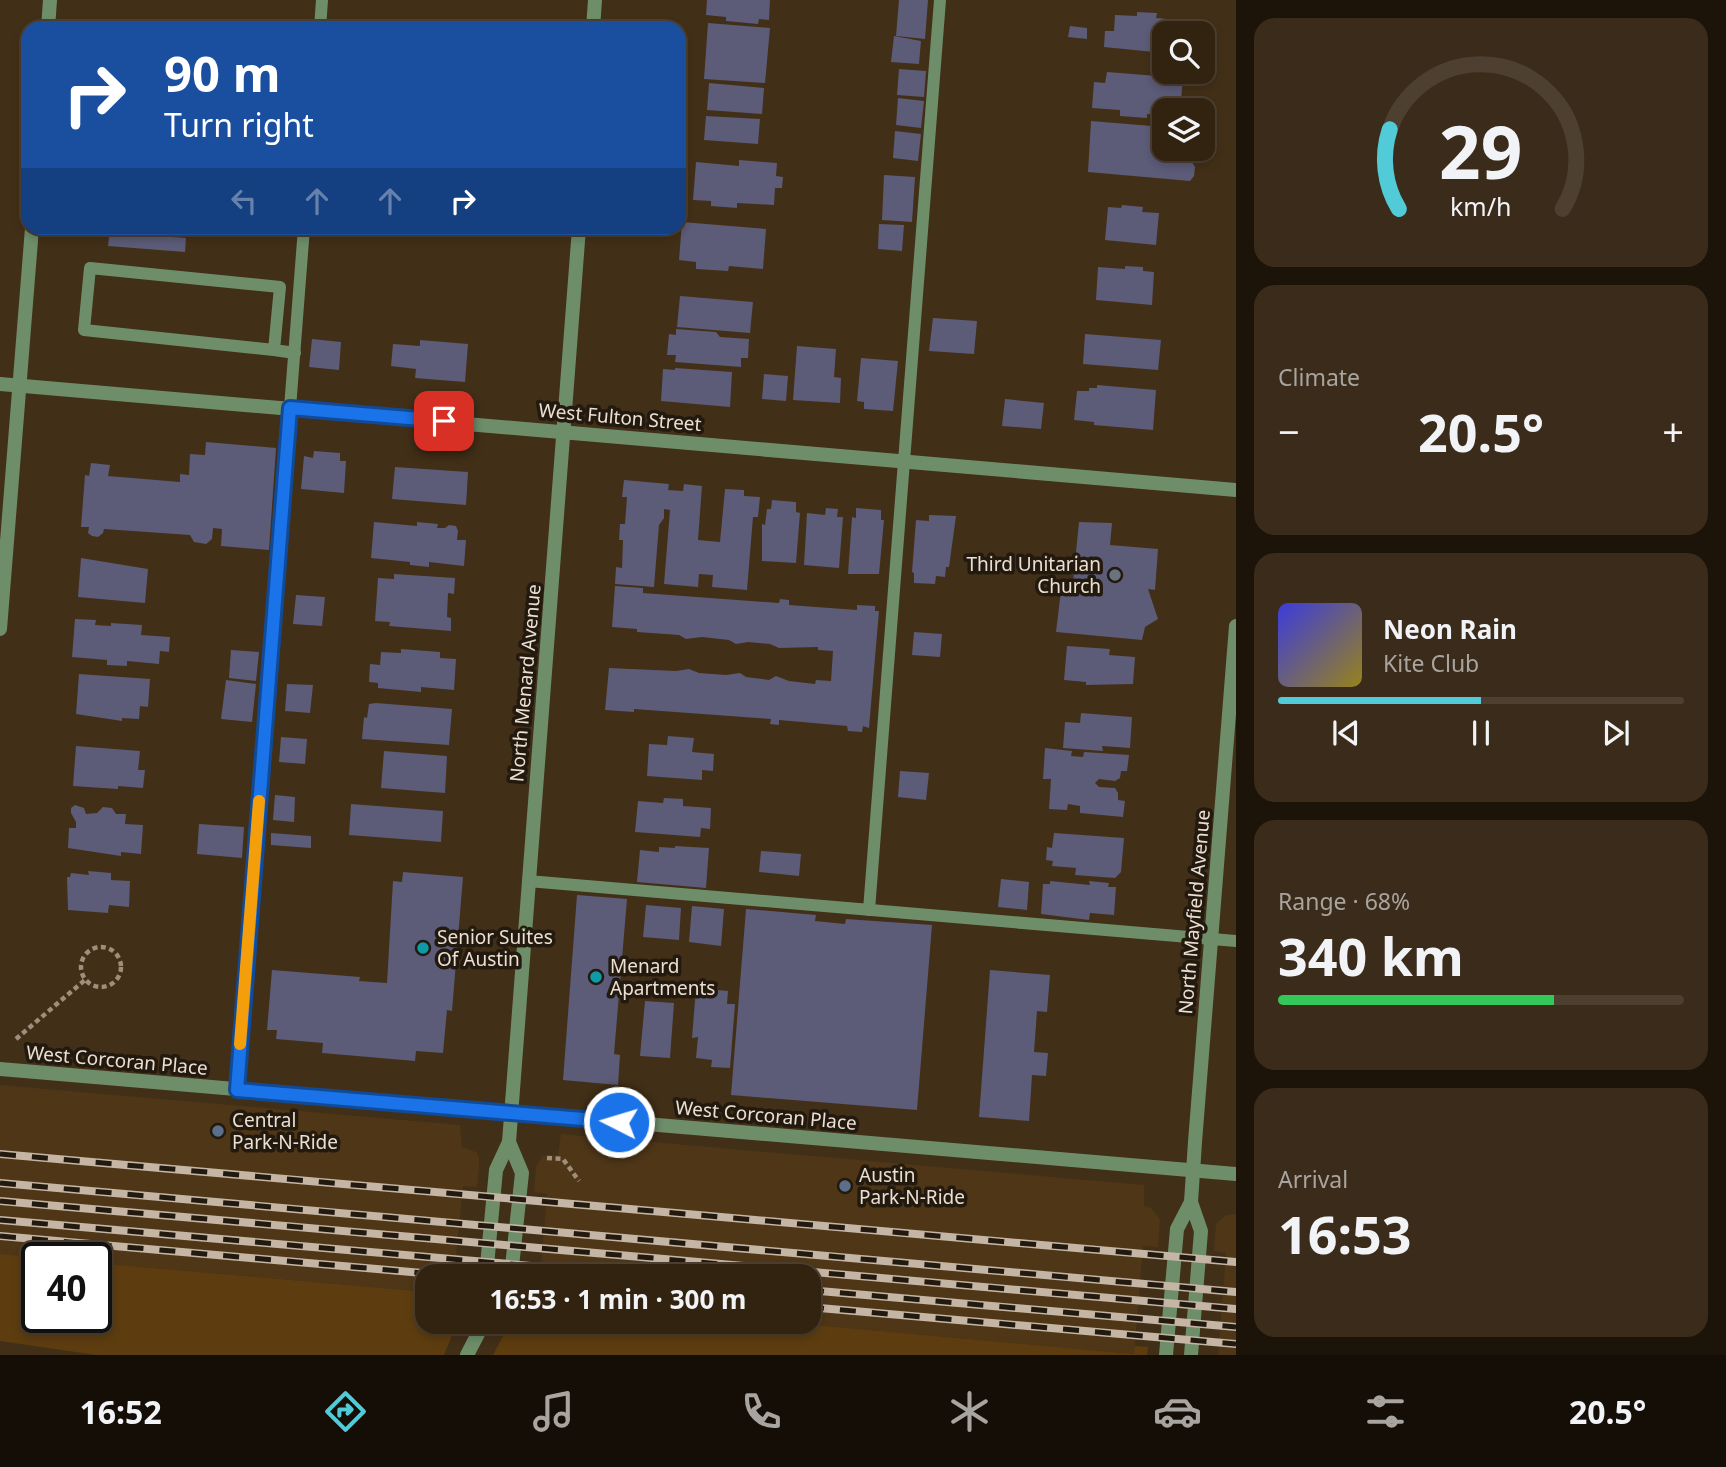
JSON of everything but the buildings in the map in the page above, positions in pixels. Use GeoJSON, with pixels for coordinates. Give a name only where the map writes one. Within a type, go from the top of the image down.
{"type":"FeatureCollection","features":[{"type":"Feature","properties":{"kind":"street"},"geometry":{"type":"LineString","coordinates":[[48,21],[50,0]]}},
{"type":"Feature","properties":{"kind":"street"},"geometry":{"type":"LineString","coordinates":[[594,21],[595,0]]}},
{"type":"Feature","properties":{"kind":"street"},"geometry":{"type":"LineString","coordinates":[[0,629],[31,235]]}},
{"type":"Feature","properties":{"kind":"street","name":"North Menard Avenue"},"geometry":{"type":"LineString","coordinates":[[487,1264],[496,1171],[509,1142],[512,1112],[579,235]]}},
{"type":"Feature","properties":{"kind":"street","name":"West Fulton Street"},"geometry":{"type":"LineString","coordinates":[[0,384],[1236,490]]}},
{"type":"Feature","properties":{"kind":"street","name":"North Mayfield Avenue"},"geometry":{"type":"LineString","coordinates":[[1191,1355],[1201,1231],[1191,1202],[1236,626]]}},
{"type":"Feature","properties":{"kind":"street","name":"West Corcoran Place"},"geometry":{"type":"LineString","coordinates":[[0,1069],[1236,1174]]}},
{"type":"Feature","properties":{"kind":"street","name":"North Menard Avenue"},"geometry":{"type":"LineString","coordinates":[[509,1142],[522,1173],[512,1264]]}},
{"type":"Feature","properties":{"kind":"street","name":"North Mayfield Avenue"},"geometry":{"type":"LineString","coordinates":[[1166,1355],[1177,1229],[1191,1202]]}},
{"type":"Feature","properties":{"kind":"street"},"geometry":{"type":"LineString","coordinates":[[467,1355],[478,1334]]}},
{"type":"Feature","properties":{"kind":"lane"},"geometry":{"type":"LineString","coordinates":[[320,21],[322,0]]}},
{"type":"Feature","properties":{"kind":"lane"},"geometry":{"type":"LineString","coordinates":[[869,910],[940,0]]}},
{"type":"Feature","properties":{"kind":"lane"},"geometry":{"type":"LineString","coordinates":[[237,1090],[303,235]]}},
{"type":"Feature","properties":{"kind":"lane"},"geometry":{"type":"LineString","coordinates":[[274,351],[280,287],[90,268],[84,330],[274,351],[295,353]]}},
{"type":"Feature","properties":{"kind":"lane"},"geometry":{"type":"LineString","coordinates":[[528,881],[1236,941]]}},
{"type":"Feature","properties":{"kind":"path"},"geometry":{"type":"LineString","coordinates":[[98,947],[116,954],[120,960],[121,972],[114,982],[96,986],[86,979],[81,967],[86,954],[98,947]]}},
{"type":"Feature","properties":{"kind":"path"},"geometry":{"type":"LineString","coordinates":[[16,1039],[86,979]]}},
{"type":"Feature","properties":{"kind":"path"},"geometry":{"type":"LineString","coordinates":[[547,1158],[563,1159],[579,1181]]}},
{"type":"Feature","properties":{"kind":"shaded area"},"geometry":{"type":"Polygon","coordinates":[[[0,1085],[460,1125],[462,1147],[476,1152],[479,1157],[477,1187],[463,1186],[455,1264],[415,1264],[415,1291],[112,1264],[112,1242],[21,1242],[21,1256],[0,1254],[0,1085]]]}},
{"type":"Feature","properties":{"kind":"shaded area"},"geometry":{"type":"Polygon","coordinates":[[[561,1134],[1144,1185],[1144,1206],[1151,1208],[1160,1219],[1158,1247],[1143,1246],[1134,1354],[821,1326],[821,1264],[541,1264],[547,1194],[534,1192],[536,1167],[542,1156],[558,1155],[561,1134]]]}},
{"type":"Feature","properties":{"kind":"shaded area"},"geometry":{"type":"Polygon","coordinates":[[[1236,1214],[1236,1355],[1218,1355],[1226,1253],[1214,1251],[1216,1224],[1226,1215],[1236,1214]]]}},
{"type":"Feature","properties":{"kind":"shaded area"},"geometry":{"type":"Polygon","coordinates":[[[0,1254],[21,1256],[21,1333],[112,1333],[112,1264],[415,1291],[415,1334],[453,1334],[444,1355],[96,1355],[0,1341],[0,1254]]]}},
{"type":"Feature","properties":{"kind":"shaded area"},"geometry":{"type":"Polygon","coordinates":[[[821,1326],[1133,1354],[1135,1346],[1148,1347],[1147,1355],[493,1355],[504,1334],[821,1334],[821,1326]]]}},
{"type":"Feature","properties":{"kind":"railway"},"geometry":{"type":"LineString","coordinates":[[0,1154],[1236,1262]]}},
{"type":"Feature","properties":{"kind":"railway"},"geometry":{"type":"LineString","coordinates":[[0,1183],[1236,1292]]}},
{"type":"Feature","properties":{"kind":"railway"},"geometry":{"type":"LineString","coordinates":[[0,1201],[1236,1309]]}},
{"type":"Feature","properties":{"kind":"railway"},"geometry":{"type":"LineString","coordinates":[[0,1220],[509,1264]]}},
{"type":"Feature","properties":{"kind":"railway"},"geometry":{"type":"LineString","coordinates":[[0,1236],[415,1272]]}},
{"type":"Feature","properties":{"kind":"railway"},"geometry":{"type":"LineString","coordinates":[[821,1291],[1236,1327]]}},
{"type":"Feature","properties":{"kind":"railway"},"geometry":{"type":"LineString","coordinates":[[821,1308],[1236,1344]]}},
{"type":"Feature","properties":{"kind":"slow traffic"},"geometry":{"type":"LineString","coordinates":[[240,1044],[259,801]]}},
{"type":"Feature","properties":{"kind":"place","name":"Third Unitarian Church"},"geometry":{"type":"Point","coordinates":[1115,575]}},
{"type":"Feature","properties":{"kind":"place","name":"Senior Suites Of Austin"},"geometry":{"type":"Point","coordinates":[423,948]}},
{"type":"Feature","properties":{"kind":"place","name":"Menard Apartments"},"geometry":{"type":"Point","coordinates":[596,977]}},
{"type":"Feature","properties":{"kind":"place","name":"Central Park-N-Ride"},"geometry":{"type":"Point","coordinates":[218,1131]}},
{"type":"Feature","properties":{"kind":"place","name":"Austin Park-N-Ride"},"geometry":{"type":"Point","coordinates":[845,1186]}},
{"type":"Feature","properties":{"kind":"route"},"geometry":{"type":"LineString","coordinates":[[444,421],[290,408],[237,1090],[619,1122]]}}]}
